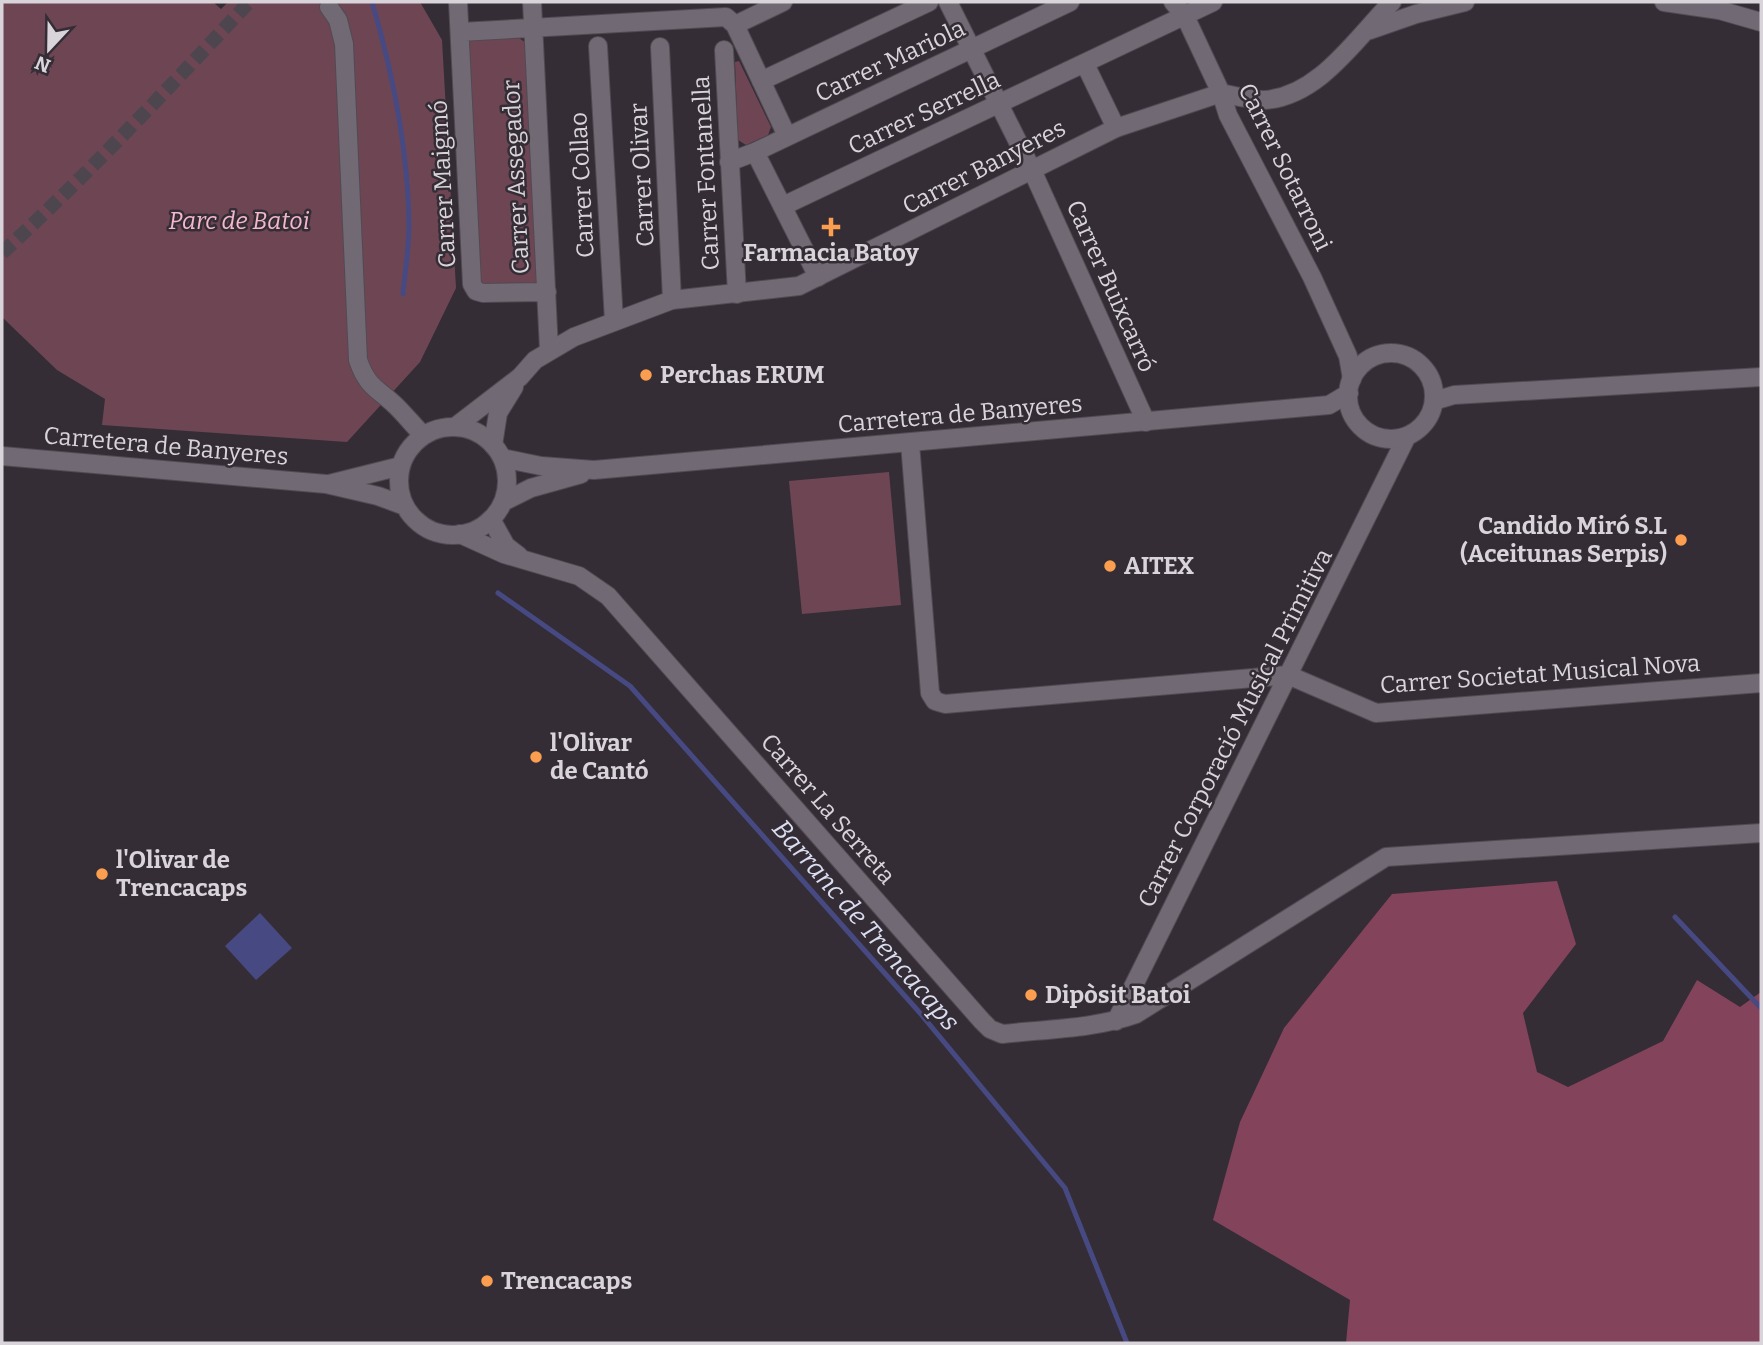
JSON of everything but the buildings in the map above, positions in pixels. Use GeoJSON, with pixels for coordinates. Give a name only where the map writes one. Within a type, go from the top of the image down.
{"type":"FeatureCollection","features":[{"type":"Feature","properties":{"kind":"street","name":"Carrer Maigmó"},"geometry":{"type":"LineString","coordinates":[[458,2],[472,284],[476,291],[483,293],[547,292]]}},
{"type":"Feature","properties":{"kind":"street","name":"Carrer Assegador"},"geometry":{"type":"LineString","coordinates":[[531,2],[549,350]]}},
{"type":"Feature","properties":{"kind":"street"},"geometry":{"type":"LineString","coordinates":[[658,2],[659,21]]}},
{"type":"Feature","properties":{"kind":"street"},"geometry":{"type":"LineString","coordinates":[[735,24],[783,2]]}},
{"type":"Feature","properties":{"kind":"street"},"geometry":{"type":"LineString","coordinates":[[761,81],[929,2]]}},
{"type":"Feature","properties":{"kind":"street","name":"Carrer Buixcarró"},"geometry":{"type":"LineString","coordinates":[[948,2],[1032,170],[1146,422]]}},
{"type":"Feature","properties":{"kind":"street","name":"Carrer Mariola"},"geometry":{"type":"LineString","coordinates":[[729,162],[1070,2]]}},
{"type":"Feature","properties":{"kind":"street","name":"Carrer Sotarroni"},"geometry":{"type":"LineString","coordinates":[[1172,2],[1185,16],[1221,93],[1228,115],[1355,360]]}},
{"type":"Feature","properties":{"kind":"street","name":"Carrer Serrella"},"geometry":{"type":"LineString","coordinates":[[783,206],[1213,2]]}},
{"type":"Feature","properties":{"kind":"street"},"geometry":{"type":"LineString","coordinates":[[1363,33],[1392,2]]}},
{"type":"Feature","properties":{"kind":"street","name":"Carrer Banyeres"},"geometry":{"type":"LineString","coordinates":[[455,427],[520,377],[549,350],[574,337],[672,300],[792,288],[1116,128],[1221,93],[1263,100],[1290,93],[1318,77],[1363,33],[1390,22],[1465,2]]}},
{"type":"Feature","properties":{"kind":"street"},"geometry":{"type":"LineString","coordinates":[[1664,2],[1738,15],[1761,22]]}},
{"type":"Feature","properties":{"kind":"street"},"geometry":{"type":"LineString","coordinates":[[329,7],[338,20],[344,44],[358,360],[366,380],[395,404],[423,435]]}},
{"type":"Feature","properties":{"kind":"street"},"geometry":{"type":"LineString","coordinates":[[460,32],[726,17],[735,24],[787,136]]}},
{"type":"Feature","properties":{"kind":"street","name":"Carrer Collao"},"geometry":{"type":"LineString","coordinates":[[598,46],[614,321]]}},
{"type":"Feature","properties":{"kind":"street","name":"Carrer Olivar"},"geometry":{"type":"LineString","coordinates":[[660,47],[672,300]]}},
{"type":"Feature","properties":{"kind":"street","name":"Carrer Fontanella"},"geometry":{"type":"LineString","coordinates":[[724,50],[737,294]]}},
{"type":"Feature","properties":{"kind":"street"},"geometry":{"type":"LineString","coordinates":[[1085,64],[1116,128]]}},
{"type":"Feature","properties":{"kind":"street"},"geometry":{"type":"LineString","coordinates":[[755,152],[818,277]]}},
{"type":"Feature","properties":{"kind":"street"},"geometry":{"type":"LineString","coordinates":[[1389,353],[1403,355],[1416,361],[1427,371],[1433,392],[1432,411],[1425,424],[1391,447],[1361,427],[1353,416],[1349,402],[1355,360],[1389,353]]}},
{"type":"Feature","properties":{"kind":"street","name":"Carrer Banyeres"},"geometry":{"type":"LineString","coordinates":[[498,451],[498,414],[520,377]]}},
{"type":"Feature","properties":{"kind":"street"},"geometry":{"type":"LineString","coordinates":[[1433,392],[1454,395],[1761,377]]}},
{"type":"Feature","properties":{"kind":"street","name":"Carretera de Banyeres"},"geometry":{"type":"LineString","coordinates":[[1329,405],[1350,386]]}},
{"type":"Feature","properties":{"kind":"street","name":"Carretera de Banyeres"},"geometry":{"type":"LineString","coordinates":[[498,451],[541,466],[594,470],[1329,405],[1353,416]]}},
{"type":"Feature","properties":{"kind":"street"},"geometry":{"type":"LineString","coordinates":[[455,427],[472,430],[498,451],[506,473],[506,488],[502,502],[491,519],[475,530],[444,534],[429,529],[416,520],[400,494],[399,479],[408,451],[423,435],[455,427]]}},
{"type":"Feature","properties":{"kind":"street"},"geometry":{"type":"LineString","coordinates":[[910,443],[930,693],[936,701],[945,704],[1288,675]]}},
{"type":"Feature","properties":{"kind":"street","name":"Carrer Corporació Musical Primitiva"},"geometry":{"type":"LineString","coordinates":[[1116,1021],[1382,488],[1391,447]]}},
{"type":"Feature","properties":{"kind":"street","name":"Carretera de Banyeres"},"geometry":{"type":"LineString","coordinates":[[2,456],[326,484],[378,496],[405,506]]}},
{"type":"Feature","properties":{"kind":"street","name":"Carretera de Banyeres"},"geometry":{"type":"LineString","coordinates":[[326,484],[401,466]]}},
{"type":"Feature","properties":{"kind":"street","name":"Carretera de Banyeres"},"geometry":{"type":"LineString","coordinates":[[502,502],[531,488],[594,470]]}},
{"type":"Feature","properties":{"kind":"street","name":"Carrer La Serreta"},"geometry":{"type":"LineString","coordinates":[[491,519],[506,546],[522,558]]}},
{"type":"Feature","properties":{"kind":"street","name":"Carrer La Serreta"},"geometry":{"type":"LineString","coordinates":[[460,534],[504,554],[579,576],[608,596],[990,1030],[1002,1034],[1116,1021]]}},
{"type":"Feature","properties":{"kind":"street","name":"Carrer Societat Musical Nova"},"geometry":{"type":"LineString","coordinates":[[1288,675],[1376,713],[1761,683]]}},
{"type":"Feature","properties":{"kind":"street"},"geometry":{"type":"LineString","coordinates":[[1116,1021],[1136,1014],[1386,857],[1761,833]]}},
{"type":"Feature","properties":{"kind":"green space","name":"Parc de Batoi"},"geometry":{"type":"Polygon","coordinates":[[[2,2],[213,2],[221,9],[228,2],[420,2],[442,40],[456,288],[420,362],[347,442],[102,425],[105,399],[57,370],[2,317],[2,2]]]}},
{"type":"Feature","properties":{"kind":"green space"},"geometry":{"type":"Polygon","coordinates":[[[519,38],[526,43],[539,282],[534,287],[486,285],[480,281],[468,40],[519,38]]]}},
{"type":"Feature","properties":{"kind":"green space"},"geometry":{"type":"Polygon","coordinates":[[[739,61],[771,127],[768,135],[746,145],[738,140],[735,62],[739,61]]]}},
{"type":"Feature","properties":{"kind":"green space"},"geometry":{"type":"Polygon","coordinates":[[[889,472],[901,605],[802,614],[789,481],[889,472]]]}},
{"type":"Feature","properties":{"kind":"shaded area"},"geometry":{"type":"Polygon","coordinates":[[[1557,881],[1576,944],[1523,1013],[1537,1072],[1568,1087],[1663,1041],[1697,980],[1740,1007],[1761,992],[1761,1343],[1346,1343],[1350,1300],[1213,1220],[1240,1122],[1284,1028],[1392,894],[1557,881]]]}},
{"type":"Feature","properties":{"kind":"water"},"geometry":{"type":"Polygon","coordinates":[[[260,913],[292,948],[256,980],[225,946],[260,913]]]}},
{"type":"Feature","properties":{"kind":"waterway","name":"Barranc de Trencacaps"},"geometry":{"type":"LineString","coordinates":[[372,2],[393,84],[406,168],[409,233],[403,294]]}},
{"type":"Feature","properties":{"kind":"waterway","name":"Barranc de Trencacaps"},"geometry":{"type":"LineString","coordinates":[[498,593],[630,686],[920,1013],[1065,1188],[1127,1343]]}},
{"type":"Feature","properties":{"kind":"waterway"},"geometry":{"type":"LineString","coordinates":[[1675,917],[1761,1008]]}},
{"type":"Feature","properties":{"kind":"tunnel"},"geometry":{"type":"LineString","coordinates":[[2,253],[97,162],[249,2]]}},
{"type":"Feature","properties":{"kind":"place","name":"Farmacia Batoy"},"geometry":{"type":"Point","coordinates":[831,227]}},
{"type":"Feature","properties":{"kind":"place","name":"Perchas ERUM"},"geometry":{"type":"Point","coordinates":[646,375]}},
{"type":"Feature","properties":{"kind":"place","name":"Candido Miró S.L (Aceitunas Serpis)"},"geometry":{"type":"Point","coordinates":[1681,540]}},
{"type":"Feature","properties":{"kind":"place","name":"AITEX"},"geometry":{"type":"Point","coordinates":[1110,566]}},
{"type":"Feature","properties":{"kind":"place","name":"l'Olivar de Cantó"},"geometry":{"type":"Point","coordinates":[536,757]}},
{"type":"Feature","properties":{"kind":"place","name":"l'Olivar de Trencacaps"},"geometry":{"type":"Point","coordinates":[102,874]}},
{"type":"Feature","properties":{"kind":"place","name":"Dipòsit Batoi"},"geometry":{"type":"Point","coordinates":[1031,995]}},
{"type":"Feature","properties":{"kind":"place","name":"Trencacaps"},"geometry":{"type":"Point","coordinates":[487,1281]}}]}
